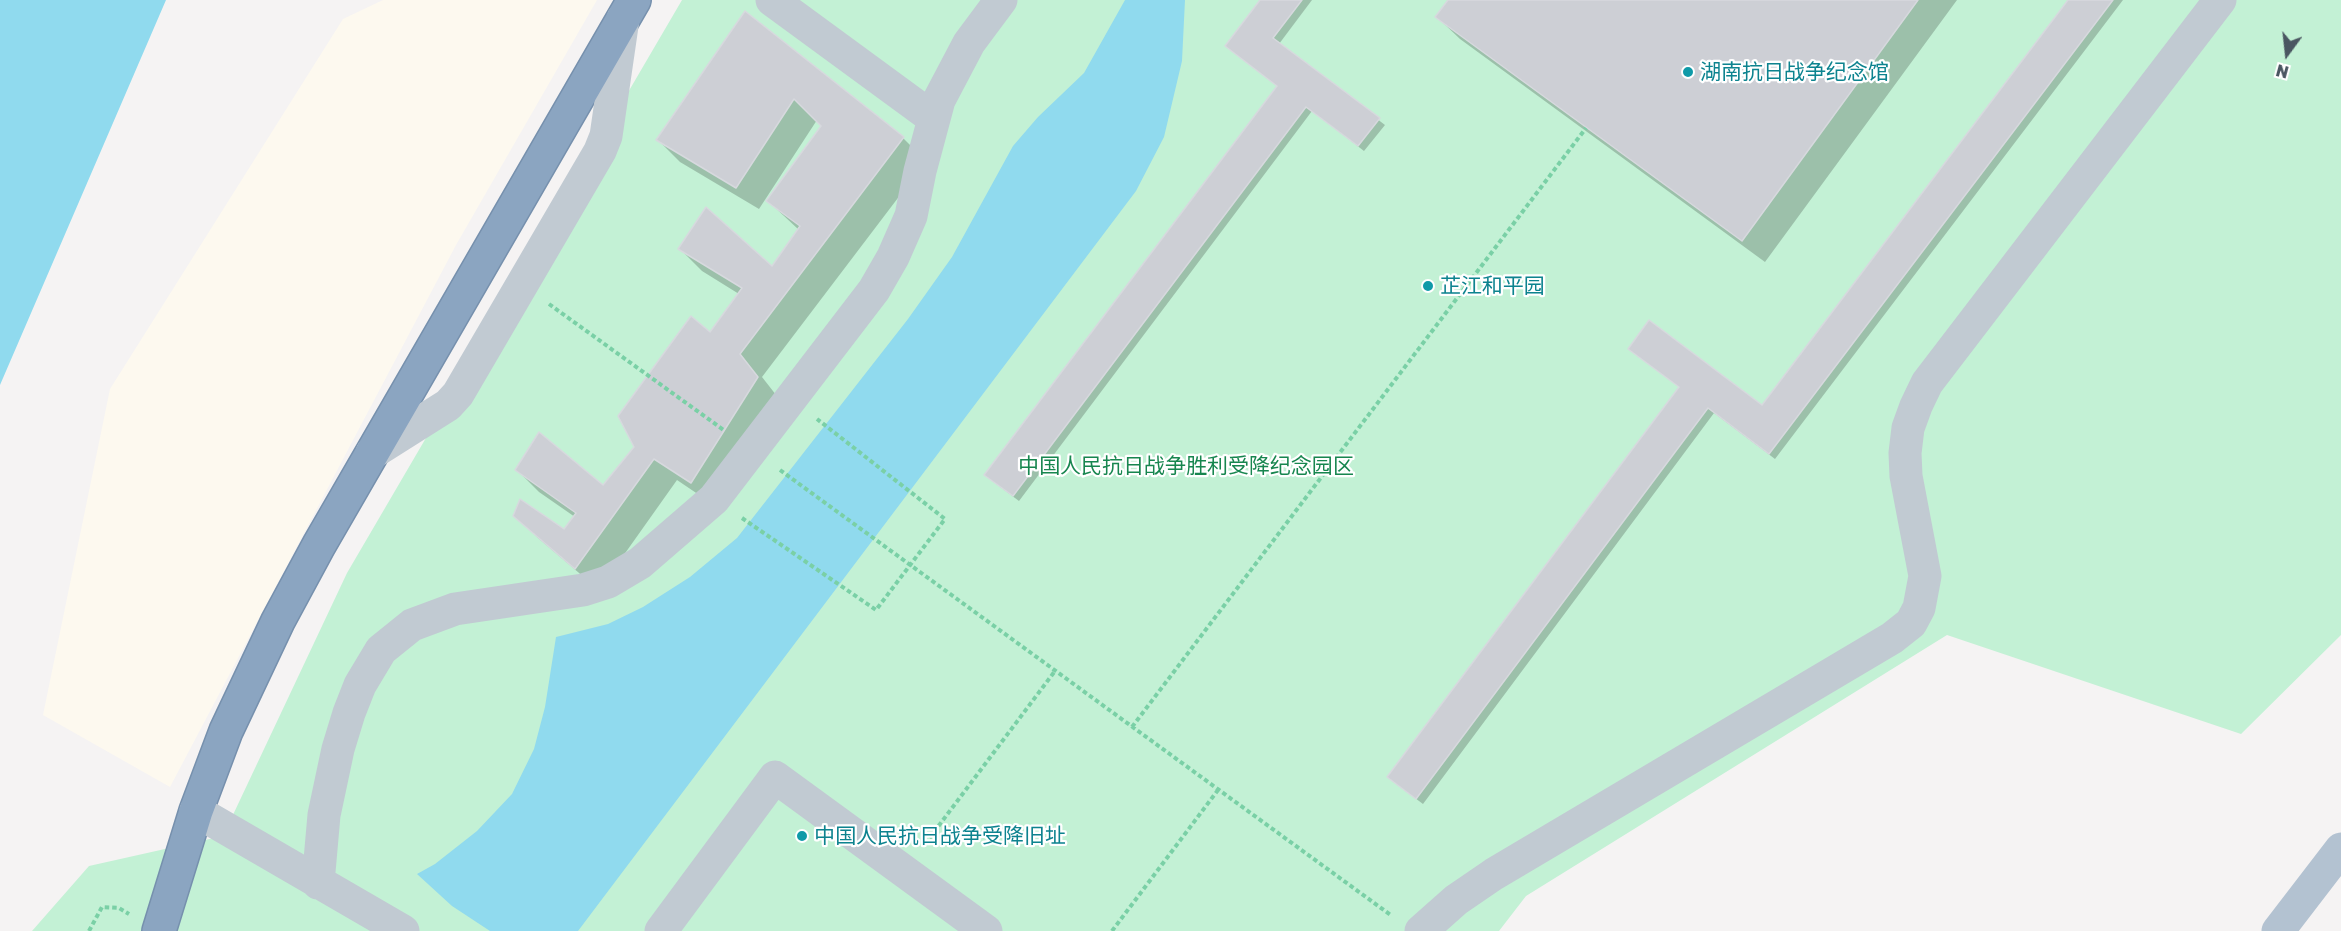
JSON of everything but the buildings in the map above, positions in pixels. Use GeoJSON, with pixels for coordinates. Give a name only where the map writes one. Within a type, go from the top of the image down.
{"type":"FeatureCollection","features":[{"type":"Feature","properties":{"kind":"highway"},"geometry":{"type":"LineString","coordinates":[[159,930],[196,811],[226,731],[267,642],[319,545],[628,9]]}},
{"type":"Feature","properties":{"kind":"main road"},"geometry":{"type":"LineString","coordinates":[[2278,931],[2341,849]]}},
{"type":"Feature","properties":{"kind":"lane"},"geometry":{"type":"LineString","coordinates":[[772,0],[933,118]]}},
{"type":"Feature","properties":{"kind":"lane"},"geometry":{"type":"LineString","coordinates":[[318,883],[324,815],[338,749],[360,685],[381,650],[412,625],[455,609],[583,590],[608,582],[640,563],[714,499],[765,459],[893,257],[911,216],[939,100],[952,71],[969,43],[1001,0]]}},
{"type":"Feature","properties":{"kind":"lane"},"geometry":{"type":"LineString","coordinates":[[1407,924],[1456,900],[1494,874],[1882,644],[1911,623],[1919,608],[1925,576],[1906,476],[1905,453],[1908,428],[1919,398],[1927,383],[2220,0]]}},
{"type":"Feature","properties":{"kind":"lane"},"geometry":{"type":"LineString","coordinates":[[372,453],[448,405],[458,394],[523,285],[600,151],[606,136],[628,9]]}},
{"type":"Feature","properties":{"kind":"lane"},"geometry":{"type":"LineString","coordinates":[[661,931],[776,777],[986,931]]}},
{"type":"Feature","properties":{"kind":"lane"},"geometry":{"type":"LineString","coordinates":[[196,811],[403,931]]}},
{"type":"Feature","properties":{"kind":"path"},"geometry":{"type":"LineString","coordinates":[[1132,727],[1586,128]]}},
{"type":"Feature","properties":{"kind":"path"},"geometry":{"type":"LineString","coordinates":[[523,285],[1218,790],[1407,924]]}},
{"type":"Feature","properties":{"kind":"path"},"geometry":{"type":"LineString","coordinates":[[749,523],[876,610],[945,519],[826,424]]}},
{"type":"Feature","properties":{"kind":"path"},"geometry":{"type":"LineString","coordinates":[[904,871],[1055,671]]}},
{"type":"Feature","properties":{"kind":"path"},"geometry":{"type":"LineString","coordinates":[[1112,931],[1218,790]]}},
{"type":"Feature","properties":{"kind":"path"},"geometry":{"type":"LineString","coordinates":[[89,931],[102,907],[119,908],[159,930]]}},
{"type":"Feature","properties":{"kind":"shaded area"},"geometry":{"type":"Polygon","coordinates":[[[383,0],[597,0],[456,245],[170,787],[43,715],[110,389],[343,19],[383,0]]]}},
{"type":"Feature","properties":{"kind":"green space","name":"芷江和平园"},"geometry":{"type":"Polygon","coordinates":[[[682,0],[2341,0],[2341,635],[2241,734],[1947,635],[1526,896],[1499,931],[32,931],[89,866],[223,836],[347,573],[682,0]]]}},
{"type":"Feature","properties":{"kind":"water"},"geometry":{"type":"Polygon","coordinates":[[[0,0],[166,0],[0,385],[0,0]]]}},
{"type":"Feature","properties":{"kind":"water"},"geometry":{"type":"Polygon","coordinates":[[[1125,0],[1185,0],[1182,61],[1164,137],[1136,191],[578,931],[490,931],[452,906],[417,874],[435,864],[477,831],[512,794],[534,749],[545,707],[556,637],[608,624],[643,607],[690,577],[737,538],[908,319],[952,257],[1013,146],[1038,117],[1084,73],[1125,0]]]}},
{"type":"Feature","properties":{"kind":"place","name":"湖南抗日战争纪念馆"},"geometry":{"type":"Point","coordinates":[1688,72]}},
{"type":"Feature","properties":{"kind":"place","name":"芷江和平园"},"geometry":{"type":"Point","coordinates":[1428,286]}},
{"type":"Feature","properties":{"kind":"place","name":"中国人民抗日战争受降旧址"},"geometry":{"type":"Point","coordinates":[802,836]}},
{"type":"Feature","properties":{"kind":"park label","name":"中国人民抗日战争胜利受降纪念园区"},"geometry":{"type":"Point","coordinates":[1186,466]}}]}
